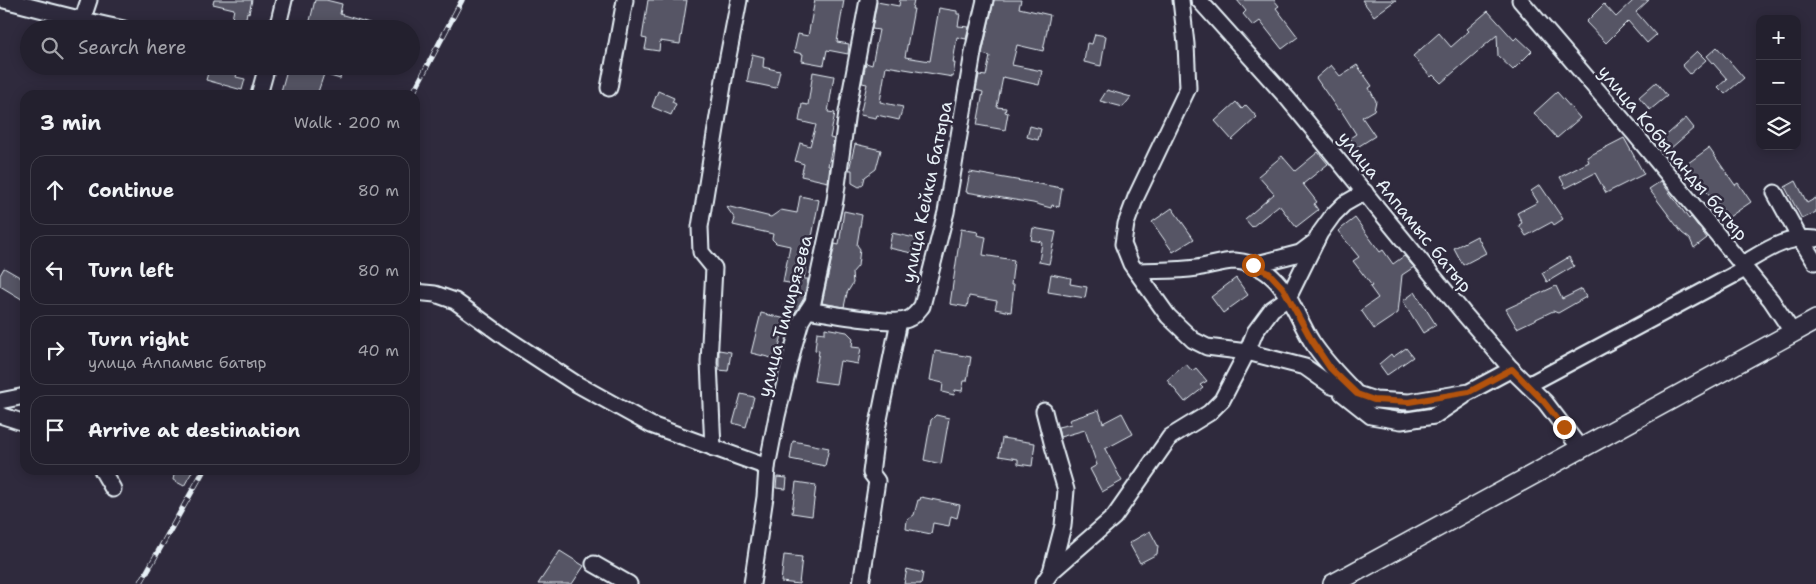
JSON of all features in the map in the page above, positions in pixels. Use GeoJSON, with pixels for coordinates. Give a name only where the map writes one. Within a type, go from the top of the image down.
{"type":"FeatureCollection","features":[{"type":"Feature","properties":{"kind":"main road"},"geometry":{"type":"LineString","coordinates":[[1333,584],[1816,320]]}},
{"type":"Feature","properties":{"kind":"street"},"geometry":{"type":"LineString","coordinates":[[4,0],[79,20]]}},
{"type":"Feature","properties":{"kind":"street"},"geometry":{"type":"LineString","coordinates":[[82,20],[89,0]]}},
{"type":"Feature","properties":{"kind":"street"},"geometry":{"type":"LineString","coordinates":[[279,20],[284,0]]}},
{"type":"Feature","properties":{"kind":"street"},"geometry":{"type":"LineString","coordinates":[[609,88],[624,0]]}},
{"type":"Feature","properties":{"kind":"street"},"geometry":{"type":"LineString","coordinates":[[712,448],[709,362],[714,268],[701,252],[700,227],[739,0]]}},
{"type":"Feature","properties":{"kind":"street","name":"улица Тимирязева"},"geometry":{"type":"LineString","coordinates":[[752,584],[765,497],[767,467],[794,345],[801,321],[808,310],[815,292],[835,200],[847,112],[868,0]]}},
{"type":"Feature","properties":{"kind":"street","name":"улица Кейки батыра"},"geometry":{"type":"LineString","coordinates":[[899,322],[908,320],[922,306],[934,264],[946,212],[974,47],[985,0]]}},
{"type":"Feature","properties":{"kind":"street"},"geometry":{"type":"LineString","coordinates":[[1181,0],[1188,88],[1155,156],[1126,224],[1122,244],[1131,264],[1168,316],[1193,340],[1206,347],[1247,352],[1305,367],[1370,416],[1400,421],[1434,416],[1469,392],[1512,369]]}},
{"type":"Feature","properties":{"kind":"street","name":"улица Алпамыс батыр"},"geometry":{"type":"LineString","coordinates":[[1199,0],[1288,99],[1465,315],[1512,369],[1544,402],[1580,448]]}},
{"type":"Feature","properties":{"kind":"street","name":"улица Кобыланды батыр"},"geometry":{"type":"LineString","coordinates":[[1520,0],[1634,133],[1771,300],[1794,333]]}},
{"type":"Feature","properties":{"kind":"street"},"geometry":{"type":"LineString","coordinates":[[260,90],[265,75]]}},
{"type":"Feature","properties":{"kind":"street"},"geometry":{"type":"LineString","coordinates":[[1047,578],[1114,517],[1170,436],[1209,413],[1222,400],[1247,352],[1255,332],[1272,309],[1288,298],[1317,240],[1333,215],[1344,204],[1366,192]]}},
{"type":"Feature","properties":{"kind":"street"},"geometry":{"type":"LineString","coordinates":[[1775,193],[1798,235],[1808,238]]}},
{"type":"Feature","properties":{"kind":"street"},"geometry":{"type":"LineString","coordinates":[[1528,385],[1743,267],[1787,240],[1808,238]]}},
{"type":"Feature","properties":{"kind":"street"},"geometry":{"type":"LineString","coordinates":[[1808,238],[1816,262]]}},
{"type":"Feature","properties":{"kind":"street"},"geometry":{"type":"LineString","coordinates":[[1253,265],[1300,253],[1317,240]]}},
{"type":"Feature","properties":{"kind":"street"},"geometry":{"type":"LineString","coordinates":[[1136,271],[1196,268],[1234,261],[1253,265],[1269,273],[1283,288],[1312,341],[1330,368],[1357,394]]}},
{"type":"Feature","properties":{"kind":"street"},"geometry":{"type":"LineString","coordinates":[[420,292],[435,294],[455,301],[506,338],[575,383],[651,425],[767,467]]}},
{"type":"Feature","properties":{"kind":"street"},"geometry":{"type":"LineString","coordinates":[[808,310],[853,318],[899,322],[876,434],[871,473],[877,481],[861,584]]}},
{"type":"Feature","properties":{"kind":"street"},"geometry":{"type":"LineString","coordinates":[[1332,386],[1374,400],[1409,402],[1469,392]]}},
{"type":"Feature","properties":{"kind":"street"},"geometry":{"type":"LineString","coordinates":[[0,402],[20,397]]}},
{"type":"Feature","properties":{"kind":"street"},"geometry":{"type":"LineString","coordinates":[[1044,411],[1066,490],[1063,526],[1047,578]]}},
{"type":"Feature","properties":{"kind":"street"},"geometry":{"type":"LineString","coordinates":[[0,415],[20,421]]}},
{"type":"Feature","properties":{"kind":"street"},"geometry":{"type":"LineString","coordinates":[[105,475],[113,489]]}},
{"type":"Feature","properties":{"kind":"street"},"geometry":{"type":"LineString","coordinates":[[594,564],[630,584]]}},
{"type":"Feature","properties":{"kind":"building"},"geometry":{"type":"Polygon","coordinates":[[[214,0],[252,0],[246,20],[232,20],[234,9],[213,4],[214,0]]]}},
{"type":"Feature","properties":{"kind":"building"},"geometry":{"type":"Polygon","coordinates":[[[315,0],[326,0],[342,4],[340,14],[360,20],[310,20],[315,0]]]}},
{"type":"Feature","properties":{"kind":"building"},"geometry":{"type":"Polygon","coordinates":[[[648,0],[687,0],[680,44],[660,41],[659,51],[645,49],[647,39],[642,38],[648,0]]]}},
{"type":"Feature","properties":{"kind":"building"},"geometry":{"type":"Polygon","coordinates":[[[815,0],[844,0],[837,42],[849,44],[848,54],[827,50],[824,65],[802,61],[803,54],[794,52],[798,34],[808,36],[815,0]]]}},
{"type":"Feature","properties":{"kind":"building"},"geometry":{"type":"Polygon","coordinates":[[[900,0],[914,0],[905,57],[930,61],[939,8],[957,11],[957,14],[960,14],[958,26],[969,27],[966,39],[957,37],[953,77],[886,66],[880,102],[903,107],[899,120],[877,115],[876,118],[860,115],[867,84],[862,83],[866,63],[872,65],[879,30],[872,29],[877,2],[899,6],[900,0]]]}},
{"type":"Feature","properties":{"kind":"building"},"geometry":{"type":"Polygon","coordinates":[[[994,0],[1021,0],[1019,8],[1050,15],[1043,51],[1017,45],[1012,65],[1042,71],[1039,85],[1003,77],[997,107],[1006,108],[1005,112],[1008,113],[1005,130],[977,125],[983,92],[976,90],[979,75],[986,76],[990,56],[982,54],[994,0]]]}},
{"type":"Feature","properties":{"kind":"building"},"geometry":{"type":"Polygon","coordinates":[[[1237,0],[1274,0],[1279,6],[1276,8],[1298,37],[1282,49],[1260,21],[1253,26],[1243,14],[1246,11],[1237,0]]]}},
{"type":"Feature","properties":{"kind":"building"},"geometry":{"type":"Polygon","coordinates":[[[1362,0],[1396,0],[1374,16],[1362,0]]]}},
{"type":"Feature","properties":{"kind":"building"},"geometry":{"type":"Polygon","coordinates":[[[1634,0],[1649,0],[1636,12],[1656,35],[1647,43],[1628,21],[1606,43],[1586,22],[1604,4],[1616,17],[1634,0]]]}},
{"type":"Feature","properties":{"kind":"building"},"geometry":{"type":"Polygon","coordinates":[[[1488,11],[1514,40],[1517,37],[1532,51],[1513,70],[1498,56],[1497,35],[1441,83],[1433,75],[1431,77],[1413,56],[1439,33],[1451,47],[1469,31],[1467,29],[1488,11]]]}},
{"type":"Feature","properties":{"kind":"building"},"geometry":{"type":"Polygon","coordinates":[[[1095,34],[1106,36],[1101,66],[1084,62],[1087,43],[1092,44],[1095,34]]]}},
{"type":"Feature","properties":{"kind":"building"},"geometry":{"type":"Polygon","coordinates":[[[1717,47],[1744,78],[1725,94],[1718,87],[1727,79],[1707,56],[1717,47]]]}},
{"type":"Feature","properties":{"kind":"building"},"geometry":{"type":"Polygon","coordinates":[[[1697,51],[1706,60],[1690,74],[1682,65],[1697,51]]]}},
{"type":"Feature","properties":{"kind":"building"},"geometry":{"type":"Polygon","coordinates":[[[752,54],[764,57],[763,67],[780,71],[776,88],[747,82],[752,54]]]}},
{"type":"Feature","properties":{"kind":"building"},"geometry":{"type":"Polygon","coordinates":[[[1331,65],[1340,76],[1357,65],[1372,86],[1369,88],[1376,101],[1374,110],[1362,117],[1375,136],[1356,148],[1350,138],[1356,134],[1340,109],[1338,110],[1316,78],[1331,65]]]}},
{"type":"Feature","properties":{"kind":"building"},"geometry":{"type":"Polygon","coordinates":[[[813,72],[834,76],[828,112],[835,113],[830,138],[834,139],[828,166],[830,166],[828,182],[801,176],[804,164],[795,161],[800,143],[810,146],[816,125],[799,121],[802,104],[808,105],[813,72]]]}},
{"type":"Feature","properties":{"kind":"building"},"geometry":{"type":"Polygon","coordinates":[[[207,75],[237,75],[236,77],[245,79],[242,90],[206,80],[207,75]]]}},
{"type":"Feature","properties":{"kind":"building"},"geometry":{"type":"Polygon","coordinates":[[[286,75],[324,75],[319,90],[281,90],[286,75]]]}},
{"type":"Feature","properties":{"kind":"building"},"geometry":{"type":"Polygon","coordinates":[[[327,75],[341,75],[340,79],[327,75]]]}},
{"type":"Feature","properties":{"kind":"building"},"geometry":{"type":"Polygon","coordinates":[[[1656,82],[1667,96],[1650,110],[1639,97],[1656,82]]]}},
{"type":"Feature","properties":{"kind":"building"},"geometry":{"type":"Polygon","coordinates":[[[1107,90],[1131,97],[1123,107],[1100,101],[1107,90]]]}},
{"type":"Feature","properties":{"kind":"building"},"geometry":{"type":"Polygon","coordinates":[[[658,91],[674,98],[672,102],[676,104],[671,115],[652,107],[658,91]]]}},
{"type":"Feature","properties":{"kind":"building"},"geometry":{"type":"Polygon","coordinates":[[[1557,92],[1580,118],[1557,138],[1534,113],[1557,92]]]}},
{"type":"Feature","properties":{"kind":"building"},"geometry":{"type":"Polygon","coordinates":[[[1236,102],[1242,109],[1246,105],[1257,117],[1232,140],[1215,121],[1236,102]]]}},
{"type":"Feature","properties":{"kind":"building"},"geometry":{"type":"Polygon","coordinates":[[[1686,118],[1694,128],[1670,149],[1661,140],[1686,118]]]}},
{"type":"Feature","properties":{"kind":"building"},"geometry":{"type":"Polygon","coordinates":[[[1030,126],[1041,129],[1038,140],[1027,137],[1030,126]]]}},
{"type":"Feature","properties":{"kind":"building"},"geometry":{"type":"Polygon","coordinates":[[[1624,138],[1644,174],[1606,193],[1595,173],[1566,188],[1560,177],[1589,162],[1587,157],[1624,138]]]}},
{"type":"Feature","properties":{"kind":"building"},"geometry":{"type":"Polygon","coordinates":[[[855,144],[881,150],[876,169],[865,177],[863,185],[859,187],[852,183],[852,170],[849,170],[855,144]]]}},
{"type":"Feature","properties":{"kind":"building"},"geometry":{"type":"Polygon","coordinates":[[[1709,148],[1735,185],[1738,183],[1751,202],[1729,217],[1684,166],[1709,148]]]}},
{"type":"Feature","properties":{"kind":"building"},"geometry":{"type":"Polygon","coordinates":[[[1318,152],[1328,164],[1303,184],[1317,202],[1314,204],[1318,210],[1296,227],[1279,205],[1252,227],[1245,219],[1274,194],[1258,176],[1282,156],[1295,171],[1318,152]]]}},
{"type":"Feature","properties":{"kind":"building"},"geometry":{"type":"Polygon","coordinates":[[[970,172],[1062,188],[1059,207],[1052,205],[1051,208],[1033,203],[966,192],[970,172]]]}},
{"type":"Feature","properties":{"kind":"building"},"geometry":{"type":"Polygon","coordinates":[[[1661,181],[1689,219],[1691,217],[1707,238],[1694,248],[1690,239],[1682,233],[1649,189],[1661,181]]]}},
{"type":"Feature","properties":{"kind":"building"},"geometry":{"type":"Polygon","coordinates":[[[1796,181],[1807,203],[1816,198],[1816,212],[1802,219],[1785,187],[1796,181]]]}},
{"type":"Feature","properties":{"kind":"building"},"geometry":{"type":"Polygon","coordinates":[[[1540,185],[1563,219],[1554,225],[1552,222],[1526,236],[1519,225],[1522,223],[1517,213],[1538,202],[1531,191],[1540,185]]]}},
{"type":"Feature","properties":{"kind":"building"},"geometry":{"type":"Polygon","coordinates":[[[800,196],[819,200],[804,279],[808,279],[804,298],[795,313],[784,308],[795,284],[783,282],[790,246],[776,243],[772,239],[773,234],[733,225],[735,219],[726,206],[771,217],[781,210],[797,213],[800,196]]]}},
{"type":"Feature","properties":{"kind":"building"},"geometry":{"type":"Polygon","coordinates":[[[1172,208],[1194,239],[1173,252],[1152,222],[1172,208]]]}},
{"type":"Feature","properties":{"kind":"building"},"geometry":{"type":"Polygon","coordinates":[[[844,211],[862,215],[857,245],[860,249],[858,266],[852,273],[853,283],[847,293],[844,307],[822,303],[835,244],[839,245],[844,211]]]}},
{"type":"Feature","properties":{"kind":"building"},"geometry":{"type":"Polygon","coordinates":[[[1355,218],[1380,252],[1383,250],[1393,264],[1404,256],[1414,267],[1402,275],[1398,313],[1374,329],[1361,310],[1378,298],[1370,287],[1372,286],[1353,261],[1359,257],[1338,231],[1355,218]]]}},
{"type":"Feature","properties":{"kind":"building"},"geometry":{"type":"Polygon","coordinates":[[[1033,228],[1056,232],[1049,264],[1039,262],[1042,242],[1031,240],[1033,228]]]}},
{"type":"Feature","properties":{"kind":"building"},"geometry":{"type":"Polygon","coordinates":[[[961,229],[978,232],[977,235],[986,237],[983,255],[1014,260],[1011,285],[1014,285],[1011,312],[995,309],[997,301],[969,296],[967,307],[950,304],[961,229]]]}},
{"type":"Feature","properties":{"kind":"building"},"geometry":{"type":"Polygon","coordinates":[[[892,233],[924,240],[921,255],[889,248],[892,233]]]}},
{"type":"Feature","properties":{"kind":"building"},"geometry":{"type":"Polygon","coordinates":[[[1477,236],[1486,253],[1463,265],[1454,248],[1477,236]]]}},
{"type":"Feature","properties":{"kind":"building"},"geometry":{"type":"Polygon","coordinates":[[[1569,257],[1574,266],[1547,282],[1542,273],[1569,257]]]}},
{"type":"Feature","properties":{"kind":"building"},"geometry":{"type":"Polygon","coordinates":[[[4,268],[20,277],[20,298],[0,286],[0,275],[4,268]]]}},
{"type":"Feature","properties":{"kind":"building"},"geometry":{"type":"Polygon","coordinates":[[[1051,274],[1071,278],[1070,284],[1087,287],[1085,298],[1048,292],[1051,274]]]}},
{"type":"Feature","properties":{"kind":"building"},"geometry":{"type":"Polygon","coordinates":[[[1236,278],[1248,295],[1223,313],[1211,297],[1236,278]]]}},
{"type":"Feature","properties":{"kind":"building"},"geometry":{"type":"Polygon","coordinates":[[[1556,286],[1562,299],[1582,289],[1586,297],[1558,313],[1553,311],[1517,328],[1506,309],[1556,286]]]}},
{"type":"Feature","properties":{"kind":"building"},"geometry":{"type":"Polygon","coordinates":[[[1415,292],[1436,325],[1423,333],[1403,301],[1415,292]]]}},
{"type":"Feature","properties":{"kind":"building"},"geometry":{"type":"Polygon","coordinates":[[[761,313],[786,319],[776,359],[751,353],[761,313]]]}},
{"type":"Feature","properties":{"kind":"building"},"geometry":{"type":"Polygon","coordinates":[[[825,328],[847,332],[853,338],[852,347],[861,348],[858,364],[840,361],[836,384],[814,381],[819,351],[815,350],[817,332],[825,333],[825,328]]]}},
{"type":"Feature","properties":{"kind":"building"},"geometry":{"type":"Polygon","coordinates":[[[1406,348],[1413,357],[1387,375],[1379,364],[1391,354],[1393,357],[1406,348]]]}},
{"type":"Feature","properties":{"kind":"building"},"geometry":{"type":"Polygon","coordinates":[[[719,350],[731,352],[728,371],[719,370],[719,350]]]}},
{"type":"Feature","properties":{"kind":"building"},"geometry":{"type":"Polygon","coordinates":[[[935,351],[971,357],[967,381],[964,381],[962,391],[955,390],[954,395],[942,392],[943,383],[930,380],[935,351]]]}},
{"type":"Feature","properties":{"kind":"building"},"geometry":{"type":"Polygon","coordinates":[[[1186,364],[1192,371],[1196,368],[1207,381],[1200,385],[1203,388],[1185,402],[1167,380],[1186,364]]]}},
{"type":"Feature","properties":{"kind":"building"},"geometry":{"type":"Polygon","coordinates":[[[741,394],[754,397],[746,427],[733,423],[741,394]]]}},
{"type":"Feature","properties":{"kind":"building"},"geometry":{"type":"Polygon","coordinates":[[[1099,410],[1103,423],[1122,413],[1133,434],[1105,449],[1122,481],[1102,492],[1090,469],[1097,465],[1085,430],[1060,437],[1058,427],[1071,424],[1069,420],[1099,410]]]}},
{"type":"Feature","properties":{"kind":"building"},"geometry":{"type":"Polygon","coordinates":[[[936,415],[949,418],[941,464],[924,460],[931,420],[936,415]]]}},
{"type":"Feature","properties":{"kind":"building"},"geometry":{"type":"Polygon","coordinates":[[[1002,438],[1035,443],[1032,466],[1018,464],[1018,459],[999,456],[1002,438]]]}},
{"type":"Feature","properties":{"kind":"building"},"geometry":{"type":"Polygon","coordinates":[[[793,441],[829,448],[825,466],[790,459],[793,441]]]}},
{"type":"Feature","properties":{"kind":"building"},"geometry":{"type":"Polygon","coordinates":[[[174,475],[190,475],[184,486],[173,480],[174,475]]]}},
{"type":"Feature","properties":{"kind":"building"},"geometry":{"type":"Polygon","coordinates":[[[777,477],[787,478],[786,489],[776,488],[777,477]]]}},
{"type":"Feature","properties":{"kind":"building"},"geometry":{"type":"Polygon","coordinates":[[[796,482],[816,485],[812,516],[792,513],[796,482]]]}},
{"type":"Feature","properties":{"kind":"building"},"geometry":{"type":"Polygon","coordinates":[[[921,497],[960,505],[957,518],[951,516],[949,526],[933,523],[931,534],[906,529],[907,520],[914,515],[918,500],[921,497]]]}},
{"type":"Feature","properties":{"kind":"building"},"geometry":{"type":"Polygon","coordinates":[[[1150,531],[1158,546],[1157,554],[1140,563],[1129,543],[1150,531]]]}},
{"type":"Feature","properties":{"kind":"building"},"geometry":{"type":"Polygon","coordinates":[[[560,551],[584,566],[572,584],[538,584],[560,551]]]}},
{"type":"Feature","properties":{"kind":"building"},"geometry":{"type":"Polygon","coordinates":[[[784,555],[802,557],[799,584],[781,582],[784,555]]]}},
{"type":"Feature","properties":{"kind":"building"},"geometry":{"type":"Polygon","coordinates":[[[907,569],[923,573],[921,584],[904,584],[907,569]]]}},
{"type":"Feature","properties":{"kind":"railway"},"geometry":{"type":"LineString","coordinates":[[415,90],[462,0]]}},
{"type":"Feature","properties":{"kind":"railway"},"geometry":{"type":"LineString","coordinates":[[140,584],[201,475]]}},
{"type":"Feature","properties":{"kind":"route"},"geometry":{"type":"LineString","coordinates":[[1253,265],[1269,273],[1283,288],[1312,341],[1330,368],[1357,394],[1374,400],[1409,402],[1469,392],[1512,369],[1544,402],[1564,427]]}}]}
